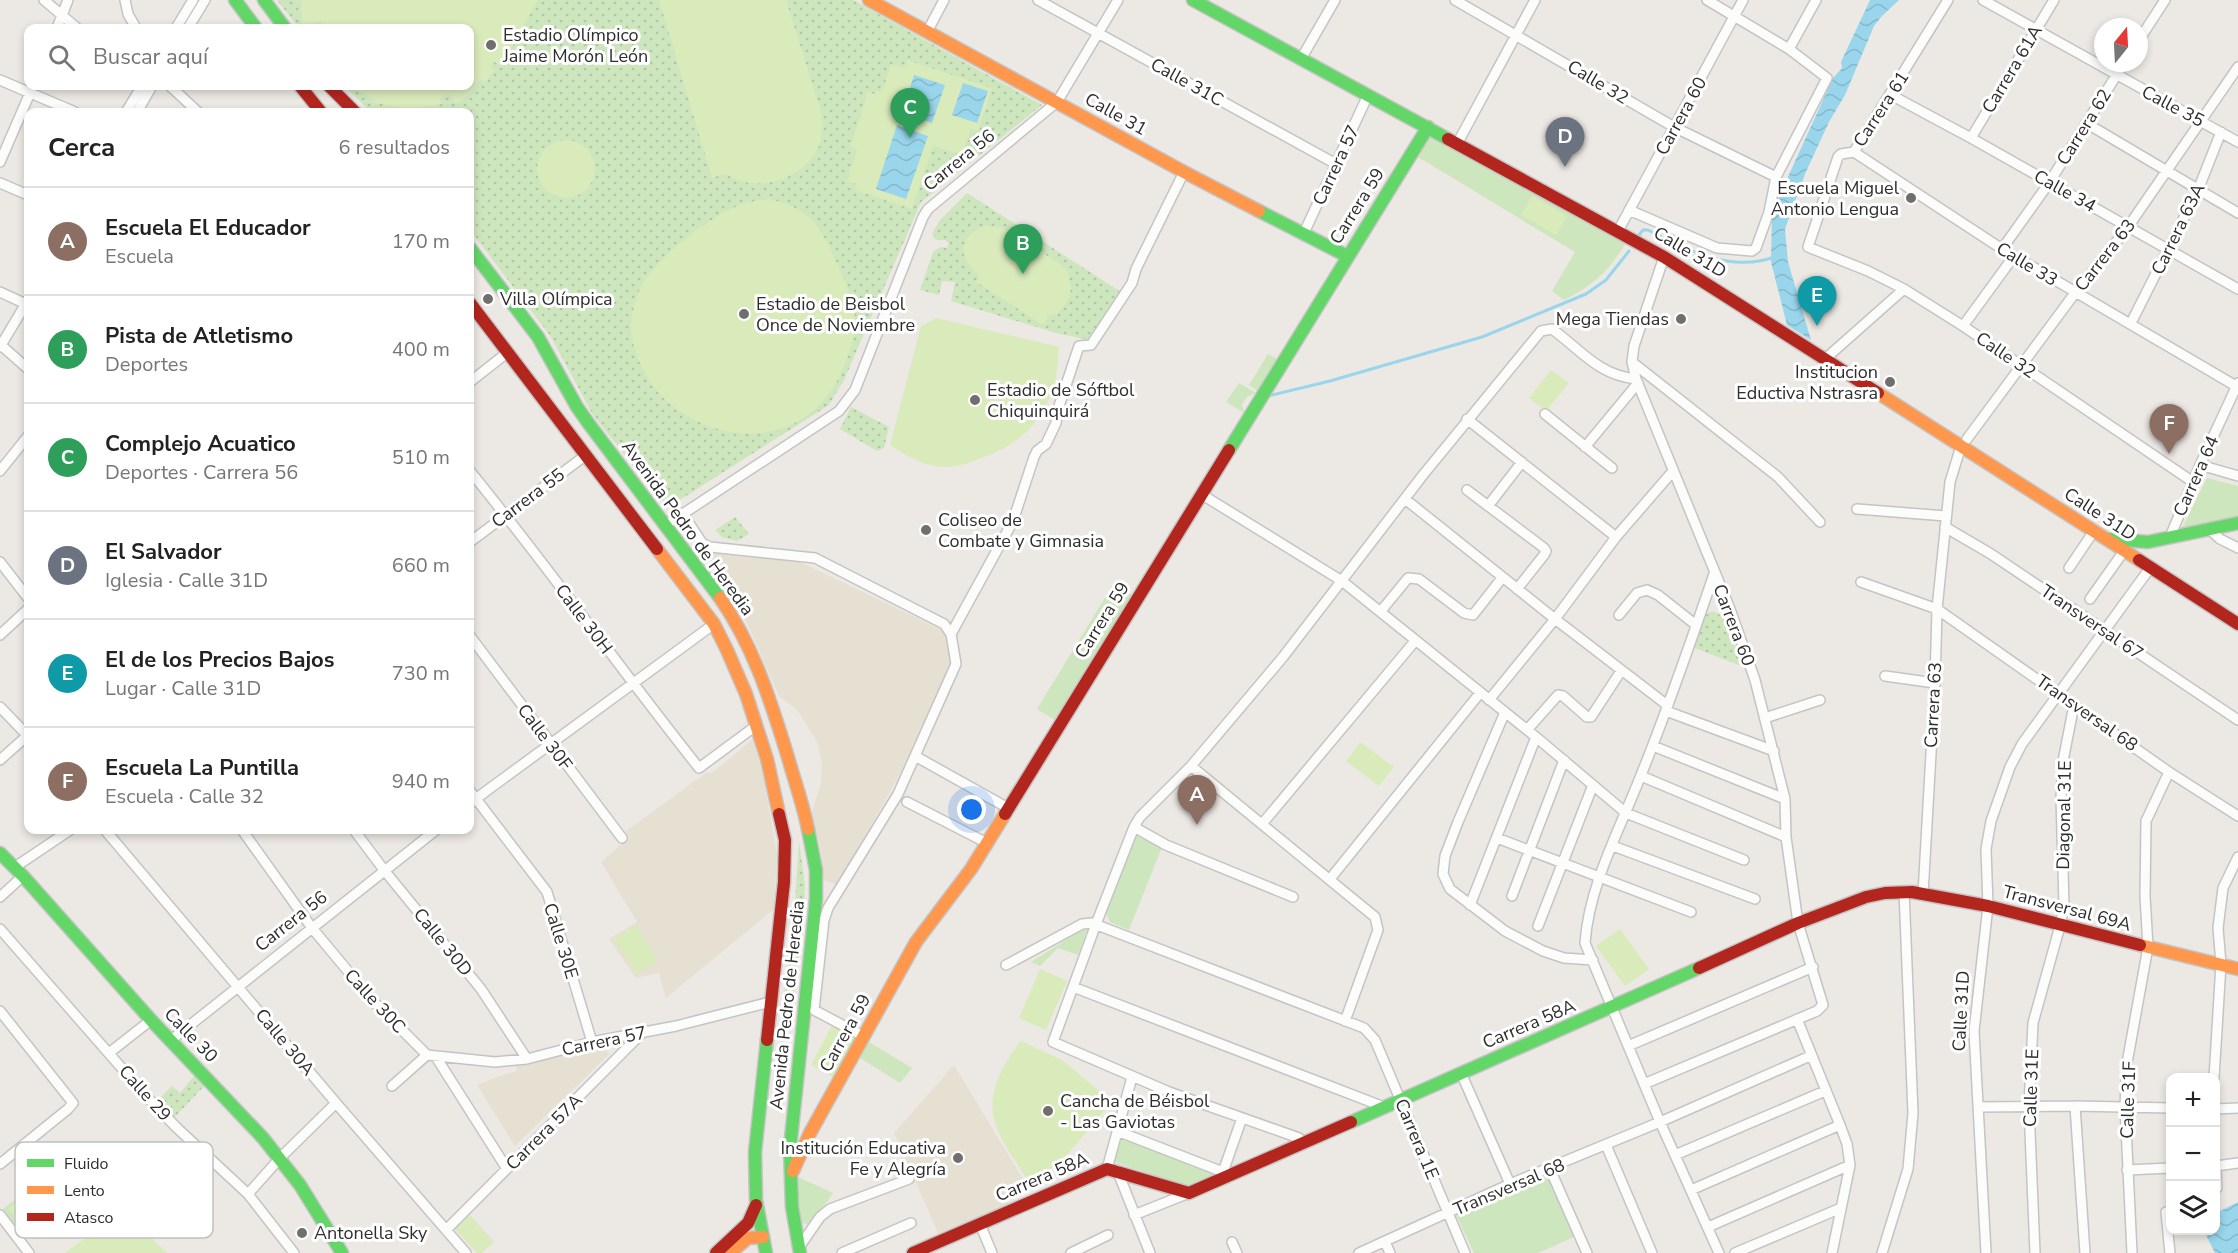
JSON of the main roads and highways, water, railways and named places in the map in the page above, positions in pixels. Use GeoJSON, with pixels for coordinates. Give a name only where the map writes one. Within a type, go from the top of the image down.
{"type":"FeatureCollection","features":[{"type":"Feature","properties":{"kind":"main road"},"geometry":{"type":"LineString","coordinates":[[235,0],[253,24]]}},
{"type":"Feature","properties":{"kind":"main road"},"geometry":{"type":"LineString","coordinates":[[264,0],[282,24]]}},
{"type":"Feature","properties":{"kind":"main road","name":"Calle 31"},"geometry":{"type":"LineString","coordinates":[[869,0],[1184,172],[1347,256]]}},
{"type":"Feature","properties":{"kind":"main road","name":"Calle 31D"},"geometry":{"type":"LineString","coordinates":[[1193,0],[1664,257],[1825,359],[1964,442],[2124,551],[2238,624]]}},
{"type":"Feature","properties":{"kind":"main road"},"geometry":{"type":"LineString","coordinates":[[303,90],[318,108]]}},
{"type":"Feature","properties":{"kind":"main road"},"geometry":{"type":"LineString","coordinates":[[333,90],[351,108]]}},
{"type":"Feature","properties":{"kind":"main road","name":"Carrera 59"},"geometry":{"type":"LineString","coordinates":[[789,1180],[810,1133],[916,942],[971,869],[1428,127]]}},
{"type":"Feature","properties":{"kind":"main road","name":"Avenida Pedro de Heredia"},"geometry":{"type":"LineString","coordinates":[[474,253],[538,337],[582,415],[723,601],[753,655],[784,740],[805,814],[813,852],[816,886],[814,933],[791,1134],[789,1180],[799,1250]]}},
{"type":"Feature","properties":{"kind":"main road","name":"Avenida Pedro de Heredia"},"geometry":{"type":"LineString","coordinates":[[474,308],[714,624],[732,660],[757,725],[785,840],[784,882],[756,1128],[756,1204],[766,1253]]}},
{"type":"Feature","properties":{"kind":"main road"},"geometry":{"type":"LineString","coordinates":[[2106,539],[2140,542],[2238,524]]}},
{"type":"Feature","properties":{"kind":"main road","name":"Calle 30"},"geometry":{"type":"LineString","coordinates":[[0,853],[19,871],[170,1041],[227,1097],[280,1158],[300,1185],[342,1253]]}},
{"type":"Feature","properties":{"kind":"main road","name":"Transversal 69A"},"geometry":{"type":"LineString","coordinates":[[1886,892],[1904,891],[1988,906],[2238,969]]}},
{"type":"Feature","properties":{"kind":"main road","name":"Carrera 58A"},"geometry":{"type":"LineString","coordinates":[[913,1253],[938,1248],[980,1224],[1112,1170],[1189,1193],[1225,1175],[1302,1145],[1613,1008],[1798,923],[1866,897],[1886,892]]}},
{"type":"Feature","properties":{"kind":"main road"},"geometry":{"type":"LineString","coordinates":[[791,1134],[794,1137],[803,1138],[810,1133]]}},
{"type":"Feature","properties":{"kind":"main road"},"geometry":{"type":"LineString","coordinates":[[716,1253],[751,1219],[756,1204]]}},
{"type":"Feature","properties":{"kind":"main road"},"geometry":{"type":"LineString","coordinates":[[730,1253],[747,1238],[755,1236],[763,1238]]}},
{"type":"Feature","properties":{"kind":"water"},"geometry":{"type":"Polygon","coordinates":[[[1870,0],[1899,0],[1874,26],[1845,95],[1829,122],[1805,174],[1785,229],[1788,262],[1811,340],[1787,325],[1771,262],[1772,212],[1833,78],[1842,68],[1841,62],[1870,0]]]}},
{"type":"Feature","properties":{"kind":"water"},"geometry":{"type":"Polygon","coordinates":[[[914,75],[945,85],[932,123],[902,113],[914,75]]]}},
{"type":"Feature","properties":{"kind":"water"},"geometry":{"type":"Polygon","coordinates":[[[963,83],[988,91],[977,123],[952,115],[963,83]]]}},
{"type":"Feature","properties":{"kind":"water"},"geometry":{"type":"Polygon","coordinates":[[[897,125],[928,136],[906,199],[876,189],[897,125]]]}},
{"type":"Feature","properties":{"kind":"water"},"geometry":{"type":"Polygon","coordinates":[[[2238,1202],[2238,1253],[2215,1253],[2206,1235],[2220,1235],[2220,1211],[2238,1202]]]}},
{"type":"Feature","properties":{"kind":"waterway"},"geometry":{"type":"LineString","coordinates":[[1639,235],[1643,230],[1648,230],[1693,252],[1725,261],[1758,261],[1774,257]]}},
{"type":"Feature","properties":{"kind":"waterway"},"geometry":{"type":"LineString","coordinates":[[1268,396],[1330,381],[1482,337],[1586,294],[1606,280],[1629,251]]}},
{"type":"Feature","properties":{"kind":"place","name":"Estadio Olímpico Jaime Morón León"},"geometry":{"type":"Point","coordinates":[491,45]}},
{"type":"Feature","properties":{"kind":"place","name":"Complejo Acuatico"},"geometry":{"type":"Point","coordinates":[910,138]}},
{"type":"Feature","properties":{"kind":"place","name":"El Salvador"},"geometry":{"type":"Point","coordinates":[1565,167]}},
{"type":"Feature","properties":{"kind":"place","name":"Escuela Miguel Antonio Lengua"},"geometry":{"type":"Point","coordinates":[1911,198]}},
{"type":"Feature","properties":{"kind":"place","name":"Pista de Atletismo"},"geometry":{"type":"Point","coordinates":[1023,274]}},
{"type":"Feature","properties":{"kind":"place","name":"Villa Olímpica"},"geometry":{"type":"Point","coordinates":[488,299]}},
{"type":"Feature","properties":{"kind":"place","name":"Estadio de Beisbol Once de Noviembre"},"geometry":{"type":"Point","coordinates":[744,314]}},
{"type":"Feature","properties":{"kind":"place","name":"Mega Tiendas"},"geometry":{"type":"Point","coordinates":[1681,319]}},
{"type":"Feature","properties":{"kind":"place","name":"El de los Precios Bajos"},"geometry":{"type":"Point","coordinates":[1817,326]}},
{"type":"Feature","properties":{"kind":"place","name":"Institucion Eductiva Nstrasra"},"geometry":{"type":"Point","coordinates":[1890,382]}},
{"type":"Feature","properties":{"kind":"place","name":"Estadio de Sóftbol Chiquinquirá"},"geometry":{"type":"Point","coordinates":[975,400]}},
{"type":"Feature","properties":{"kind":"place","name":"Escuela La Puntilla"},"geometry":{"type":"Point","coordinates":[2169,454]}},
{"type":"Feature","properties":{"kind":"place","name":"Coliseo de Combate y Gimnasia"},"geometry":{"type":"Point","coordinates":[926,530]}},
{"type":"Feature","properties":{"kind":"place","name":"Escuela El Educador"},"geometry":{"type":"Point","coordinates":[1197,825]}},
{"type":"Feature","properties":{"kind":"place","name":"Cancha de Béisbol - Las Gaviotas"},"geometry":{"type":"Point","coordinates":[1048,1111]}},
{"type":"Feature","properties":{"kind":"place","name":"Institución Educativa Fe y Alegría"},"geometry":{"type":"Point","coordinates":[958,1158]}},
{"type":"Feature","properties":{"kind":"place","name":"Antonella Sky"},"geometry":{"type":"Point","coordinates":[302,1233]}}]}
